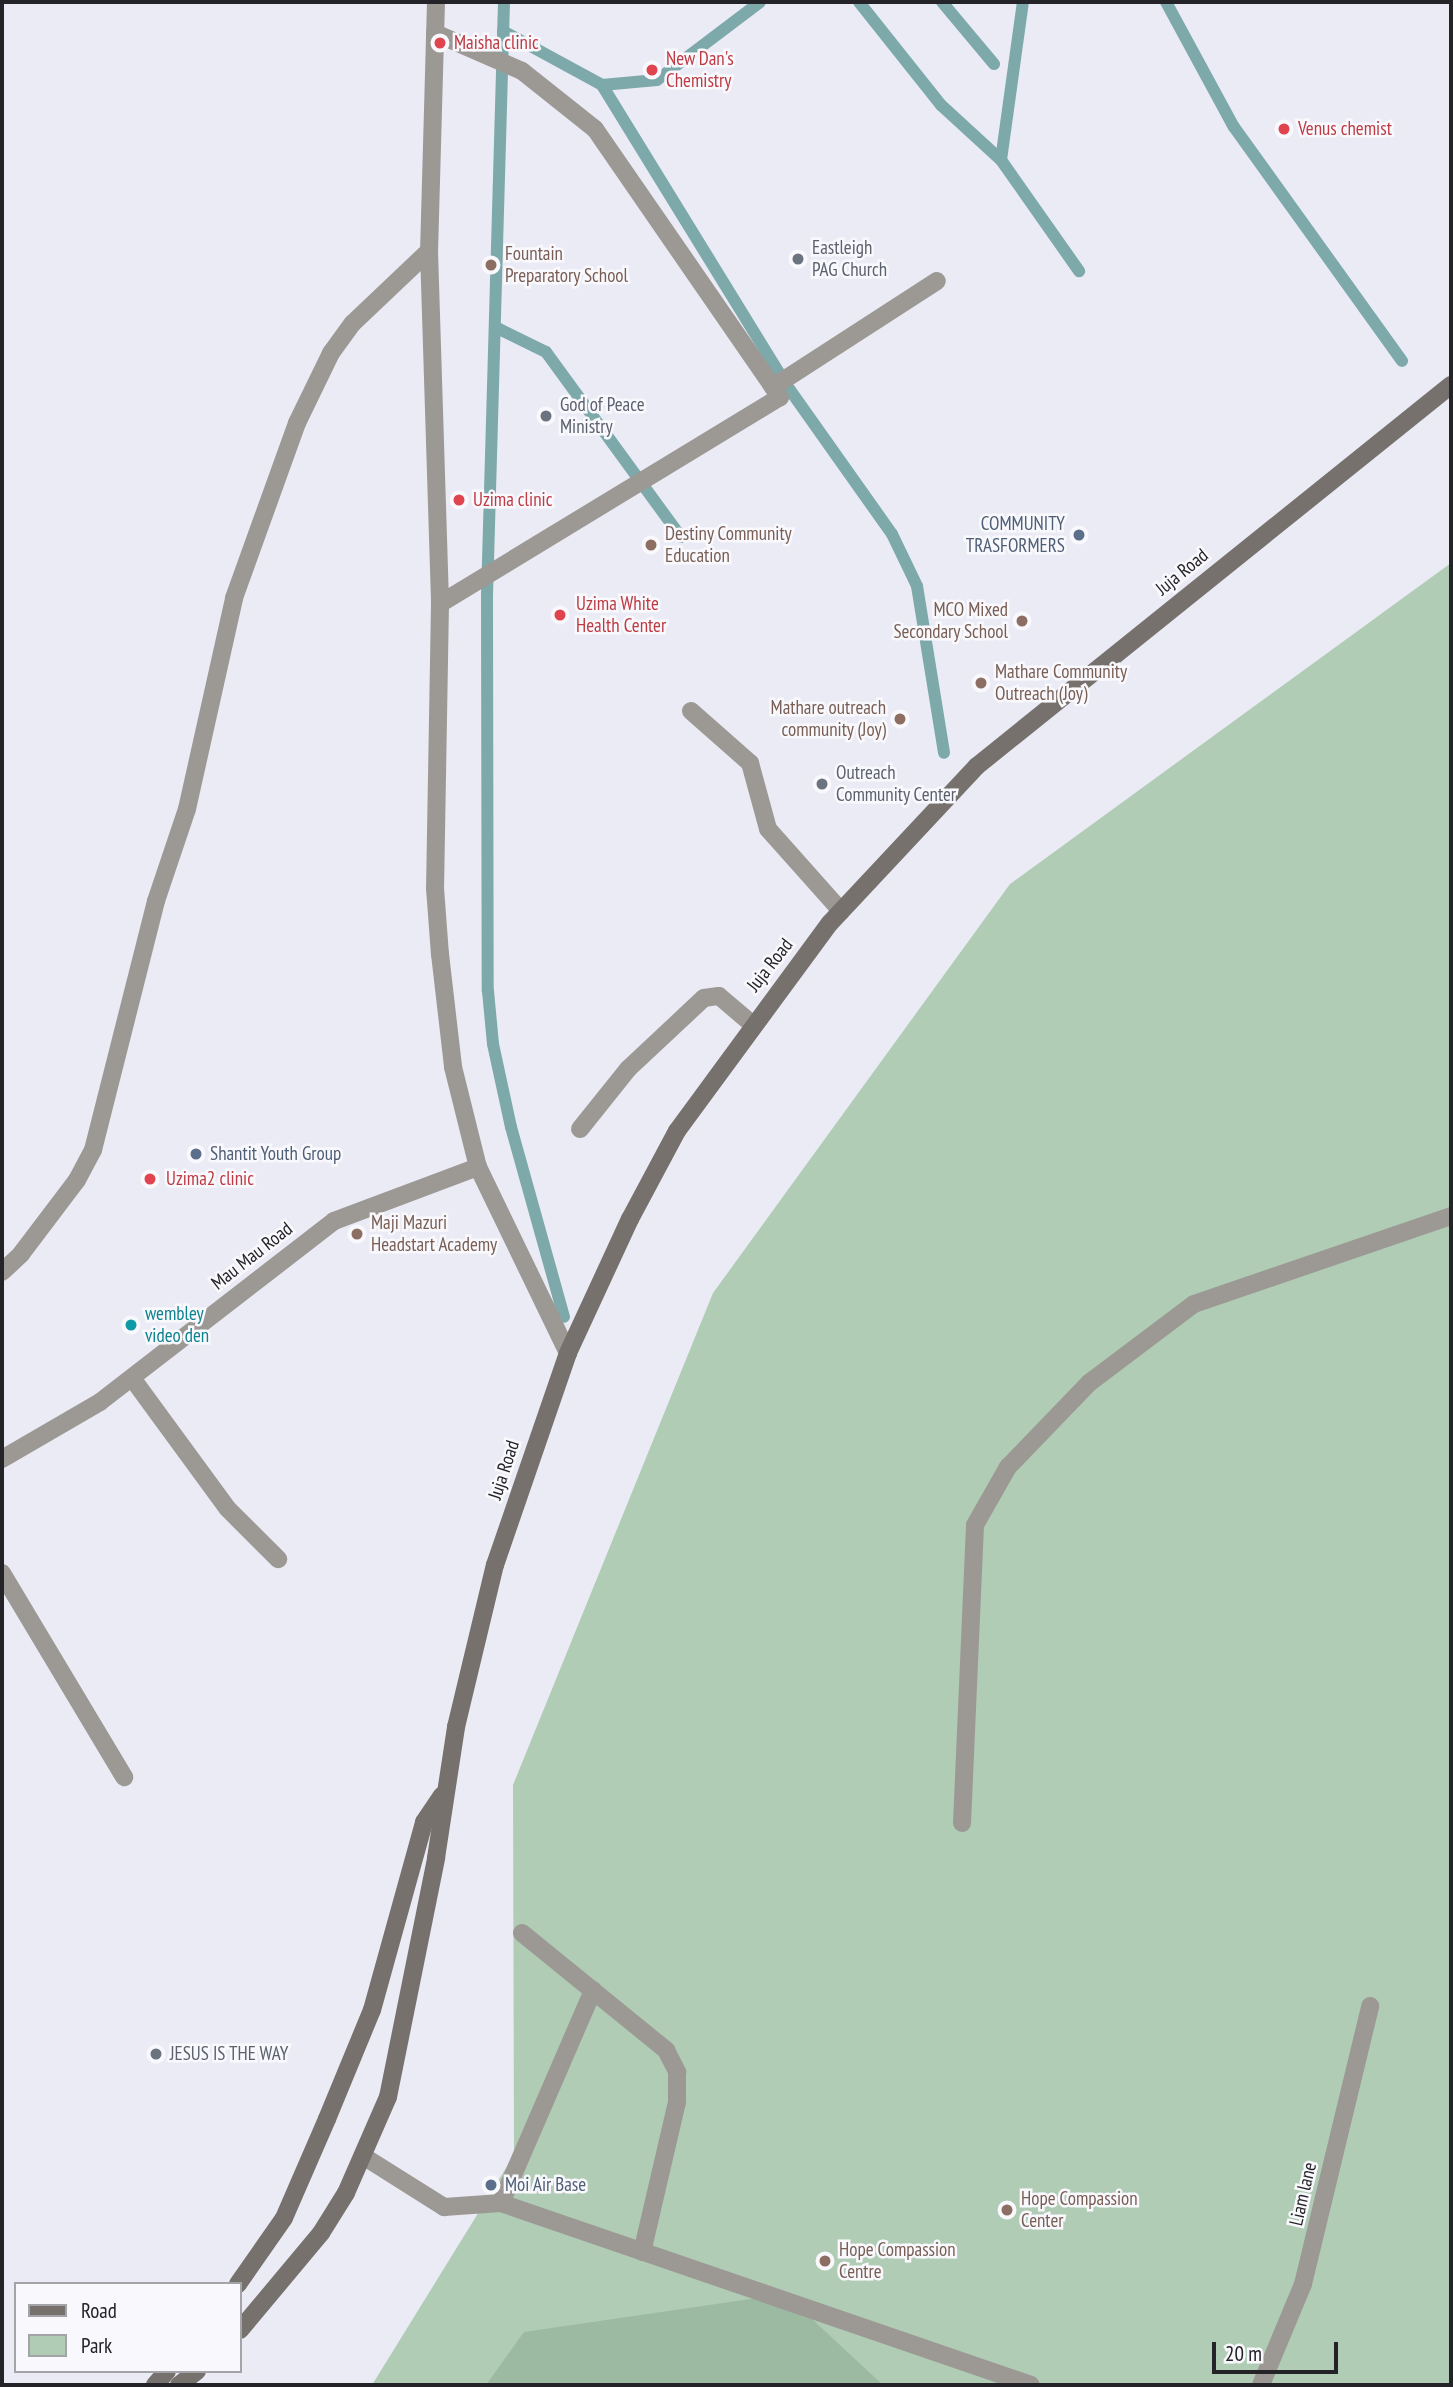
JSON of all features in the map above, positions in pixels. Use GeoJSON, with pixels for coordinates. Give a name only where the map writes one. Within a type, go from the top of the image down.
{"type":"FeatureCollection","features":[{"type":"Feature","properties":{"kind":"main road","name":"Juja Road"},"geometry":{"type":"LineString","coordinates":[[242,2328],[321,2233],[363,2156],[388,2097],[400,2045],[444,1793],[495,1565],[568,1353],[630,1219],[677,1131],[752,1024],[841,911],[944,799],[1008,738],[1451,385]]}},
{"type":"Feature","properties":{"kind":"main road"},"geometry":{"type":"LineString","coordinates":[[240,2282],[284,2218],[332,2107],[372,2010],[424,1822],[444,1793]]}},
{"type":"Feature","properties":{"kind":"main road"},"geometry":{"type":"LineString","coordinates":[[179,2385],[194,2373]]}},
{"type":"Feature","properties":{"kind":"street"},"geometry":{"type":"LineString","coordinates":[[436,2],[429,251],[440,604],[440,827],[435,888],[453,1067],[478,1167],[568,1353]]}},
{"type":"Feature","properties":{"kind":"street"},"geometry":{"type":"LineString","coordinates":[[435,33],[522,71],[595,129],[780,397],[440,604]]}},
{"type":"Feature","properties":{"kind":"street"},"geometry":{"type":"LineString","coordinates":[[2,1272],[64,1197],[93,1150],[156,901],[187,809],[234,598],[297,423],[331,354],[353,323],[395,278],[429,251]]}},
{"type":"Feature","properties":{"kind":"street"},"geometry":{"type":"LineString","coordinates":[[773,387],[937,281]]}},
{"type":"Feature","properties":{"kind":"street"},"geometry":{"type":"LineString","coordinates":[[691,711],[750,763],[768,829],[841,911]]}},
{"type":"Feature","properties":{"kind":"street"},"geometry":{"type":"LineString","coordinates":[[580,1129],[628,1069],[704,998],[719,996],[752,1024]]}},
{"type":"Feature","properties":{"kind":"street","name":"Mau Mau Road"},"geometry":{"type":"LineString","coordinates":[[2,1459],[132,1378],[334,1220],[478,1167]]}},
{"type":"Feature","properties":{"kind":"street"},"geometry":{"type":"LineString","coordinates":[[962,1824],[975,1525],[1008,1468],[1089,1383],[1194,1304],[1451,1216]]}},
{"type":"Feature","properties":{"kind":"street"},"geometry":{"type":"LineString","coordinates":[[132,1378],[228,1509],[278,1559]]}},
{"type":"Feature","properties":{"kind":"street"},"geometry":{"type":"LineString","coordinates":[[2,1573],[124,1777]]}},
{"type":"Feature","properties":{"kind":"street"},"geometry":{"type":"LineString","coordinates":[[522,1933],[666,2050],[677,2072],[677,2102],[642,2252]]}},
{"type":"Feature","properties":{"kind":"street"},"geometry":{"type":"LineString","coordinates":[[501,2203],[593,1990]]}},
{"type":"Feature","properties":{"kind":"street","name":"Liam lane"},"geometry":{"type":"LineString","coordinates":[[1261,2385],[1303,2284],[1370,2006]]}},
{"type":"Feature","properties":{"kind":"street"},"geometry":{"type":"LineString","coordinates":[[363,2156],[444,2207],[501,2203],[1031,2385]]}},
{"type":"Feature","properties":{"kind":"green space"},"geometry":{"type":"Polygon","coordinates":[[[1451,563],[1451,2385],[372,2385],[514,2155],[513,1785],[713,1293],[1010,884],[1451,563]]]}},
{"type":"Feature","properties":{"kind":"green space"},"geometry":{"type":"Polygon","coordinates":[[[785,2294],[883,2385],[486,2385],[524,2332],[785,2294]]]}},
{"type":"Feature","properties":{"kind":"waterway"},"geometry":{"type":"LineString","coordinates":[[504,2],[487,597],[488,991],[493,1044],[511,1127],[564,1317]]}},
{"type":"Feature","properties":{"kind":"waterway"},"geometry":{"type":"LineString","coordinates":[[602,85],[657,80],[760,2]]}},
{"type":"Feature","properties":{"kind":"waterway"},"geometry":{"type":"LineString","coordinates":[[859,2],[941,105],[1001,160],[1079,271]]}},
{"type":"Feature","properties":{"kind":"waterway"},"geometry":{"type":"LineString","coordinates":[[942,2],[994,64]]}},
{"type":"Feature","properties":{"kind":"waterway"},"geometry":{"type":"LineString","coordinates":[[1001,160],[1023,2]]}},
{"type":"Feature","properties":{"kind":"waterway"},"geometry":{"type":"LineString","coordinates":[[1166,2],[1234,127],[1402,361]]}},
{"type":"Feature","properties":{"kind":"waterway"},"geometry":{"type":"LineString","coordinates":[[503,31],[602,85],[790,390],[892,534],[917,586],[944,753]]}},
{"type":"Feature","properties":{"kind":"waterway"},"geometry":{"type":"LineString","coordinates":[[495,327],[546,352],[681,537]]}},
{"type":"Feature","properties":{"kind":"place","name":"Maisha clinic"},"geometry":{"type":"Point","coordinates":[440,43]}},
{"type":"Feature","properties":{"kind":"place","name":"New Dan's Chemistry"},"geometry":{"type":"Point","coordinates":[652,70]}},
{"type":"Feature","properties":{"kind":"place","name":"Venus chemist"},"geometry":{"type":"Point","coordinates":[1284,129]}},
{"type":"Feature","properties":{"kind":"place","name":"Eastleigh PAG Church"},"geometry":{"type":"Point","coordinates":[798,259]}},
{"type":"Feature","properties":{"kind":"place","name":"Fountain Preparatory School"},"geometry":{"type":"Point","coordinates":[491,265]}},
{"type":"Feature","properties":{"kind":"place","name":"God of Peace Ministry"},"geometry":{"type":"Point","coordinates":[546,416]}},
{"type":"Feature","properties":{"kind":"place","name":"Uzima clinic"},"geometry":{"type":"Point","coordinates":[459,500]}},
{"type":"Feature","properties":{"kind":"place","name":"COMMUNITY TRASFORMERS"},"geometry":{"type":"Point","coordinates":[1079,535]}},
{"type":"Feature","properties":{"kind":"place","name":"Destiny Community Education"},"geometry":{"type":"Point","coordinates":[651,545]}},
{"type":"Feature","properties":{"kind":"place","name":"Uzima White Health Center"},"geometry":{"type":"Point","coordinates":[560,615]}},
{"type":"Feature","properties":{"kind":"place","name":"MCO Mixed Secondary School"},"geometry":{"type":"Point","coordinates":[1022,621]}},
{"type":"Feature","properties":{"kind":"place","name":"Mathare Community Outreach (Joy)"},"geometry":{"type":"Point","coordinates":[981,683]}},
{"type":"Feature","properties":{"kind":"place","name":"Mathare outreach community (Joy)"},"geometry":{"type":"Point","coordinates":[900,719]}},
{"type":"Feature","properties":{"kind":"place","name":"Outreach Community Center"},"geometry":{"type":"Point","coordinates":[822,784]}},
{"type":"Feature","properties":{"kind":"place","name":"Shantit Youth Group"},"geometry":{"type":"Point","coordinates":[196,1154]}},
{"type":"Feature","properties":{"kind":"place","name":"Uzima2 clinic"},"geometry":{"type":"Point","coordinates":[150,1179]}},
{"type":"Feature","properties":{"kind":"place","name":"Maji Mazuri Headstart Academy"},"geometry":{"type":"Point","coordinates":[357,1234]}},
{"type":"Feature","properties":{"kind":"place","name":"wembley video den"},"geometry":{"type":"Point","coordinates":[131,1325]}},
{"type":"Feature","properties":{"kind":"place","name":"JESUS IS THE WAY"},"geometry":{"type":"Point","coordinates":[156,2054]}},
{"type":"Feature","properties":{"kind":"place","name":"Moi Air Base"},"geometry":{"type":"Point","coordinates":[491,2185]}},
{"type":"Feature","properties":{"kind":"place","name":"Hope Compassion Center"},"geometry":{"type":"Point","coordinates":[1007,2210]}},
{"type":"Feature","properties":{"kind":"place","name":"Hope Compassion Centre"},"geometry":{"type":"Point","coordinates":[825,2261]}}]}
